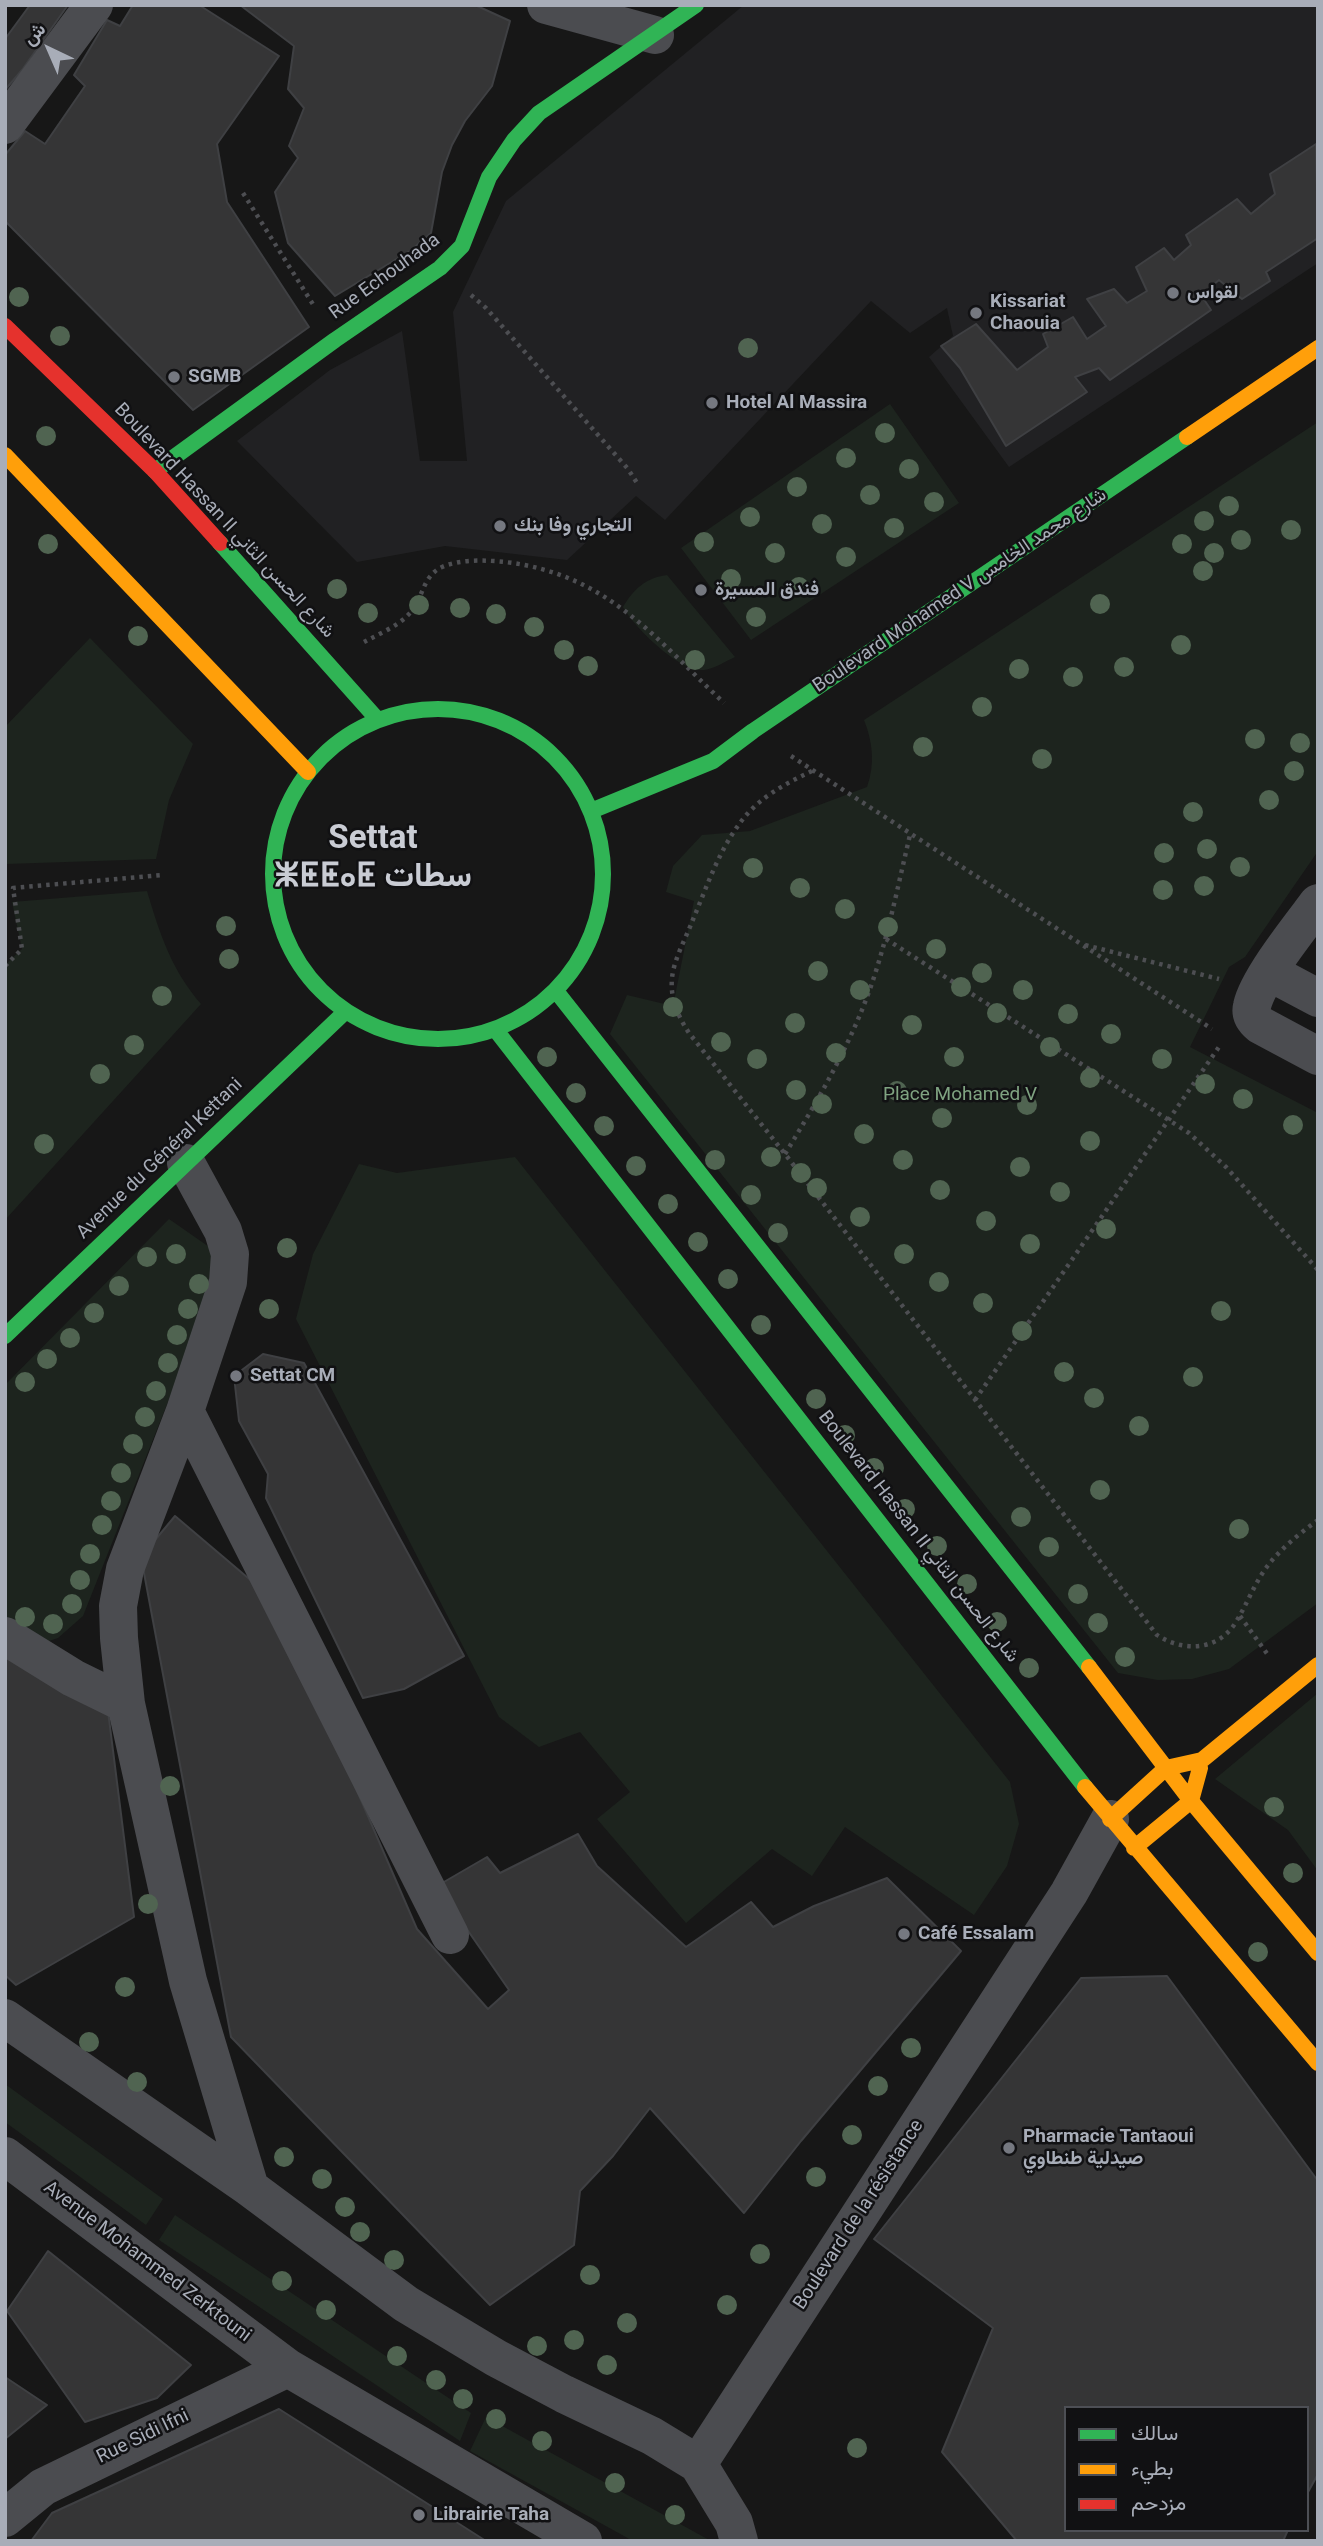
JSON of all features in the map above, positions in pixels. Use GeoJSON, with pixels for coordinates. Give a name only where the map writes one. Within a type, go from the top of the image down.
{"type":"FeatureCollection","features":[{"type":"Feature","properties":{"kind":"main road","name":"Rue Echouhada"},"geometry":{"type":"LineString","coordinates":[[155,471],[335,340],[440,268],[462,246],[489,177],[514,140],[539,113],[696,5]]}},
{"type":"Feature","properties":{"kind":"main road","name":"Boulevard Hassan II شارع الحسن الثاني"},"geometry":{"type":"LineString","coordinates":[[5,326],[155,471],[378,720]]}},
{"type":"Feature","properties":{"kind":"main road","name":"Boulevard Mohamed V شارع محمد الخامس"},"geometry":{"type":"LineString","coordinates":[[591,811],[713,761],[753,731],[1318,348]]}},
{"type":"Feature","properties":{"kind":"main road"},"geometry":{"type":"LineString","coordinates":[[5,455],[308,772]]}},
{"type":"Feature","properties":{"kind":"main road"},"geometry":{"type":"LineString","coordinates":[[442,709],[479,714],[503,722],[547,749],[580,789],[591,811],[603,858],[600,906],[594,929],[584,951],[556,991],[537,1006],[495,1029],[470,1037],[418,1039],[380,1029],[345,1012],[323,995],[290,951],[274,900],[273,859],[281,819],[308,772],[323,755],[340,741],[378,720],[403,712],[442,709]]}},
{"type":"Feature","properties":{"kind":"main road"},"geometry":{"type":"LineString","coordinates":[[556,991],[1125,1713],[1191,1801],[1318,1953]]}},
{"type":"Feature","properties":{"kind":"main road","name":"Avenue du Général Kettani"},"geometry":{"type":"LineString","coordinates":[[5,1336],[345,1012]]}},
{"type":"Feature","properties":{"kind":"main road","name":"Boulevard Hassan II شارع الحسن الثاني"},"geometry":{"type":"LineString","coordinates":[[495,1029],[1122,1834],[1184,1903],[1318,2063]]}},
{"type":"Feature","properties":{"kind":"main road"},"geometry":{"type":"LineString","coordinates":[[1166,1768],[1202,1760],[1318,1665]]}},
{"type":"Feature","properties":{"kind":"main road"},"geometry":{"type":"LineString","coordinates":[[1191,1801],[1202,1760]]}},
{"type":"Feature","properties":{"kind":"main road","name":"Boulevard de la résistance"},"geometry":{"type":"LineString","coordinates":[[1122,1834],[1166,1768]]}},
{"type":"Feature","properties":{"kind":"main road","name":"Boulevard de la résistance"},"geometry":{"type":"LineString","coordinates":[[1122,1834],[1191,1801]]}},
{"type":"Feature","properties":{"kind":"street"},"geometry":{"type":"LineString","coordinates":[[5,125],[94,5]]}},
{"type":"Feature","properties":{"kind":"street"},"geometry":{"type":"LineString","coordinates":[[552,6],[654,36]]}},
{"type":"Feature","properties":{"kind":"street"},"geometry":{"type":"LineString","coordinates":[[1318,903],[1264,981],[1251,1007],[1253,1019],[1260,1025],[1318,1056]]}},
{"type":"Feature","properties":{"kind":"street"},"geometry":{"type":"LineString","coordinates":[[1264,981],[1318,998]]}},
{"type":"Feature","properties":{"kind":"street"},"geometry":{"type":"LineString","coordinates":[[186,1163],[223,1231],[230,1254],[228,1282],[185,1411],[125,1569],[118,1606],[126,1704],[188,1981],[250,2188]]}},
{"type":"Feature","properties":{"kind":"street"},"geometry":{"type":"LineString","coordinates":[[185,1411],[450,1935]]}},
{"type":"Feature","properties":{"kind":"street"},"geometry":{"type":"LineString","coordinates":[[5,1636],[73,1678],[126,1704]]}},
{"type":"Feature","properties":{"kind":"street","name":"Boulevard de la résistance"},"geometry":{"type":"LineString","coordinates":[[698,2464],[1069,1894],[1122,1834]]}},
{"type":"Feature","properties":{"kind":"street"},"geometry":{"type":"LineString","coordinates":[[5,2018],[250,2188],[407,2304],[496,2358],[564,2395],[652,2436],[698,2464],[734,2523],[739,2541]]}},
{"type":"Feature","properties":{"kind":"street","name":"Avenue Mohammed Zerktouni"},"geometry":{"type":"LineString","coordinates":[[5,2156],[288,2368],[583,2541]]}},
{"type":"Feature","properties":{"kind":"street","name":"Rue Sidi Ifni"},"geometry":{"type":"LineString","coordinates":[[5,2518],[43,2487],[288,2368]]}},
{"type":"Feature","properties":{"kind":"path"},"geometry":{"type":"LineString","coordinates":[[243,193],[335,340]]}},
{"type":"Feature","properties":{"kind":"path"},"geometry":{"type":"LineString","coordinates":[[440,268],[486,308],[628,469],[637,483]]}},
{"type":"Feature","properties":{"kind":"path"},"geometry":{"type":"LineString","coordinates":[[813,771],[769,794],[735,830],[722,852],[682,945],[672,976],[672,997],[684,1025],[1157,1635],[1168,1643],[1194,1647],[1221,1638],[1232,1628],[1267,1568],[1285,1547],[1318,1520]]}},
{"type":"Feature","properties":{"kind":"path"},"geometry":{"type":"LineString","coordinates":[[785,1154],[832,1076],[853,1032],[886,939],[910,835]]}},
{"type":"Feature","properties":{"kind":"path"},"geometry":{"type":"LineString","coordinates":[[5,966],[22,949],[13,888],[162,875]]}},
{"type":"Feature","properties":{"kind":"path"},"geometry":{"type":"LineString","coordinates":[[886,939],[1168,1120],[1208,1149],[1318,1270]]}},
{"type":"Feature","properties":{"kind":"path"},"geometry":{"type":"LineString","coordinates":[[1080,944],[1264,981]]}},
{"type":"Feature","properties":{"kind":"path"},"geometry":{"type":"LineString","coordinates":[[975,1400],[1226,1038]]}},
{"type":"Feature","properties":{"kind":"shaded area"},"geometry":{"type":"Polygon","coordinates":[[[744,5],[1318,5],[1318,263],[1009,467],[929,357],[953,336],[947,308],[910,333],[871,301],[665,520],[636,496],[567,560],[445,546],[357,562],[237,441],[330,370],[402,331],[420,461],[467,461],[453,312],[506,201],[744,5]]]}},
{"type":"Feature","properties":{"kind":"green space"},"geometry":{"type":"Polygon","coordinates":[[[890,404],[959,503],[751,640],[681,548],[890,404]]]}},
{"type":"Feature","properties":{"kind":"green space","name":"Place Mohamed V"},"geometry":{"type":"Polygon","coordinates":[[[1318,422],[1318,851],[1245,957],[1229,967],[1190,1047],[1318,1113],[1318,1603],[1229,1669],[1192,1679],[1158,1680],[1118,1673],[610,1034],[627,995],[673,1006],[694,901],[666,892],[673,866],[702,835],[750,831],[867,787],[872,754],[864,720],[1318,422]]]}},
{"type":"Feature","properties":{"kind":"green space"},"geometry":{"type":"Polygon","coordinates":[[[667,575],[735,657],[716,667],[694,669],[658,647],[637,626],[623,607],[641,585],[667,575]]]}},
{"type":"Feature","properties":{"kind":"green space"},"geometry":{"type":"Polygon","coordinates":[[[90,638],[193,744],[169,800],[156,859],[6,864],[5,727],[90,638]]]}},
{"type":"Feature","properties":{"kind":"green space"},"geometry":{"type":"Polygon","coordinates":[[[147,891],[174,964],[201,1004],[5,1220],[5,965],[22,949],[12,902],[147,891]]]}},
{"type":"Feature","properties":{"kind":"green space"},"geometry":{"type":"Polygon","coordinates":[[[515,1157],[1010,1782],[1019,1824],[1007,1866],[974,1915],[845,1827],[812,1876],[772,1849],[686,1923],[597,1819],[630,1792],[580,1732],[539,1747],[499,1717],[296,1319],[313,1254],[359,1164],[397,1173],[515,1157]]]}},
{"type":"Feature","properties":{"kind":"green space"},"geometry":{"type":"Polygon","coordinates":[[[169,1219],[225,1258],[83,1616],[58,1638],[46,1642],[5,1621],[5,1385],[169,1219]]]}},
{"type":"Feature","properties":{"kind":"green space"},"geometry":{"type":"Polygon","coordinates":[[[1318,1693],[1318,1871],[1288,1830],[1215,1779],[1318,1693]]]}},
{"type":"Feature","properties":{"kind":"green space"},"geometry":{"type":"Polygon","coordinates":[[[5,2084],[163,2199],[146,2225],[5,2122],[5,2084]]]}},
{"type":"Feature","properties":{"kind":"green space"},"geometry":{"type":"Polygon","coordinates":[[[175,2215],[471,2413],[460,2441],[159,2240],[175,2215]]]}},
{"type":"Feature","properties":{"kind":"green space"},"geometry":{"type":"Polygon","coordinates":[[[486,2417],[711,2541],[633,2541],[470,2451],[486,2417]]]}},
{"type":"Feature","properties":{"kind":"building"},"geometry":{"type":"Polygon","coordinates":[[[30,5],[68,5],[5,90],[5,39],[30,5]]]}},
{"type":"Feature","properties":{"kind":"building"},"geometry":{"type":"Polygon","coordinates":[[[133,5],[199,5],[279,56],[217,144],[227,202],[309,327],[193,410],[5,221],[5,155],[25,131],[45,144],[85,86],[74,75],[107,20],[120,26],[133,5]]]}},
{"type":"Feature","properties":{"kind":"building"},"geometry":{"type":"Polygon","coordinates":[[[240,5],[475,5],[510,21],[492,86],[465,121],[452,145],[442,172],[431,233],[410,251],[335,296],[288,243],[275,192],[298,158],[289,146],[304,108],[288,89],[294,46],[240,5]]]}},
{"type":"Feature","properties":{"kind":"building","name":"لقواس"},"geometry":{"type":"Polygon","coordinates":[[[1316,144],[1318,238],[1266,272],[1270,281],[1242,299],[1219,280],[1201,295],[1211,310],[1110,380],[1099,368],[1075,377],[1087,392],[1006,446],[960,368],[941,346],[976,324],[1017,370],[1048,347],[1043,334],[1073,317],[1087,339],[1106,326],[1087,299],[1114,289],[1127,303],[1147,291],[1136,267],[1164,248],[1174,260],[1191,245],[1186,235],[1237,199],[1251,214],[1275,194],[1270,174],[1316,144]]]}},
{"type":"Feature","properties":{"kind":"building"},"geometry":{"type":"Polygon","coordinates":[[[263,1354],[304,1363],[464,1656],[404,1689],[363,1698],[266,1498],[268,1474],[239,1421],[234,1376],[263,1354]]]}},
{"type":"Feature","properties":{"kind":"building"},"geometry":{"type":"Polygon","coordinates":[[[175,1516],[267,1594],[302,1664],[417,1929],[488,2009],[509,1990],[437,1886],[487,1857],[500,1873],[578,1834],[597,1866],[686,1947],[751,1902],[773,1927],[814,1906],[887,1878],[961,1951],[744,2213],[650,2108],[613,2156],[580,2191],[574,2245],[490,2305],[231,2037],[141,1557],[175,1516]]]}},
{"type":"Feature","properties":{"kind":"building"},"geometry":{"type":"Polygon","coordinates":[[[5,1647],[108,1711],[134,1917],[16,1985],[5,1975],[5,1647]]]}},
{"type":"Feature","properties":{"kind":"building"},"geometry":{"type":"Polygon","coordinates":[[[1167,1976],[1318,2181],[1318,2474],[1309,2490],[1309,2406],[1064,2406],[1064,2532],[1287,2532],[1283,2541],[1017,2541],[942,2452],[993,2328],[874,2239],[1081,1978],[1167,1976]]]}},
{"type":"Feature","properties":{"kind":"building"},"geometry":{"type":"Polygon","coordinates":[[[48,2251],[191,2365],[157,2398],[85,2422],[7,2311],[48,2251]]]}},
{"type":"Feature","properties":{"kind":"building"},"geometry":{"type":"Polygon","coordinates":[[[5,2377],[47,2405],[5,2439],[5,2377]]]}},
{"type":"Feature","properties":{"kind":"building"},"geometry":{"type":"Polygon","coordinates":[[[279,2409],[486,2541],[31,2541],[52,2513],[279,2409]]]}},
{"type":"Feature","properties":{"kind":"traffic: fast"},"geometry":{"type":"LineString","coordinates":[[155,471],[335,340],[440,268],[462,246],[489,177],[514,140],[539,113],[696,5]]}},
{"type":"Feature","properties":{"kind":"traffic: fast"},"geometry":{"type":"LineString","coordinates":[[591,811],[713,761],[753,731],[1187,437]]}},
{"type":"Feature","properties":{"kind":"traffic: fast"},"geometry":{"type":"LineString","coordinates":[[220,543],[378,720]]}},
{"type":"Feature","properties":{"kind":"traffic: fast"},"geometry":{"type":"LineString","coordinates":[[422,709],[454,709],[486,716],[516,728],[543,746],[566,769],[591,811],[600,842],[603,874],[600,906],[584,952],[566,979],[543,1002],[516,1020],[486,1032],[454,1039],[422,1039],[390,1032],[360,1020],[333,1002],[310,979],[292,952],[280,922],[273,890],[273,858],[280,826],[292,796],[310,769],[333,746],[360,728],[390,716],[422,709]]}},
{"type":"Feature","properties":{"kind":"traffic: fast"},"geometry":{"type":"LineString","coordinates":[[556,991],[1089,1667]]}},
{"type":"Feature","properties":{"kind":"traffic: fast"},"geometry":{"type":"LineString","coordinates":[[5,1336],[345,1012]]}},
{"type":"Feature","properties":{"kind":"traffic: fast"},"geometry":{"type":"LineString","coordinates":[[495,1029],[1085,1787]]}},
{"type":"Feature","properties":{"kind":"traffic: slow"},"geometry":{"type":"LineString","coordinates":[[1187,437],[1318,348]]}},
{"type":"Feature","properties":{"kind":"traffic: slow"},"geometry":{"type":"LineString","coordinates":[[5,455],[308,772]]}},
{"type":"Feature","properties":{"kind":"traffic: slow"},"geometry":{"type":"LineString","coordinates":[[1110,1819],[1166,1768],[1202,1760],[1318,1665]]}},
{"type":"Feature","properties":{"kind":"traffic: slow"},"geometry":{"type":"LineString","coordinates":[[1089,1667],[1191,1801],[1318,1953]]}},
{"type":"Feature","properties":{"kind":"traffic: slow"},"geometry":{"type":"LineString","coordinates":[[1134,1848],[1191,1801],[1200,1768]]}},
{"type":"Feature","properties":{"kind":"traffic: slow"},"geometry":{"type":"LineString","coordinates":[[1085,1787],[1318,2063]]}},
{"type":"Feature","properties":{"kind":"traffic: jam"},"geometry":{"type":"LineString","coordinates":[[5,326],[155,471],[220,543]]}},
{"type":"Feature","properties":{"kind":"place","name":"لقواس"},"geometry":{"type":"Point","coordinates":[1173,293]}},
{"type":"Feature","properties":{"kind":"place","name":"Kissariat Chaouia"},"geometry":{"type":"Point","coordinates":[976,313]}},
{"type":"Feature","properties":{"kind":"place","name":"SGMB"},"geometry":{"type":"Point","coordinates":[174,377]}},
{"type":"Feature","properties":{"kind":"place","name":"Hotel Al Massira"},"geometry":{"type":"Point","coordinates":[712,403]}},
{"type":"Feature","properties":{"kind":"place","name":"التجاري وفا بنك"},"geometry":{"type":"Point","coordinates":[500,526]}},
{"type":"Feature","properties":{"kind":"place","name":"فندق المسيرة"},"geometry":{"type":"Point","coordinates":[701,590]}},
{"type":"Feature","properties":{"kind":"place","name":"Settat CM"},"geometry":{"type":"Point","coordinates":[236,1376]}},
{"type":"Feature","properties":{"kind":"place","name":"Café Essalam"},"geometry":{"type":"Point","coordinates":[904,1934]}},
{"type":"Feature","properties":{"kind":"place","name":"Pharmacie Tantaoui صيدلية طنطاوي"},"geometry":{"type":"Point","coordinates":[1009,2148]}},
{"type":"Feature","properties":{"kind":"place","name":"Librairie Taha"},"geometry":{"type":"Point","coordinates":[419,2515]}},
{"type":"Feature","properties":{"kind":"district","name":"Settat ⵥⵟⵟⴰⵟ سطات"},"geometry":{"type":"Point","coordinates":[373,859]}}]}
